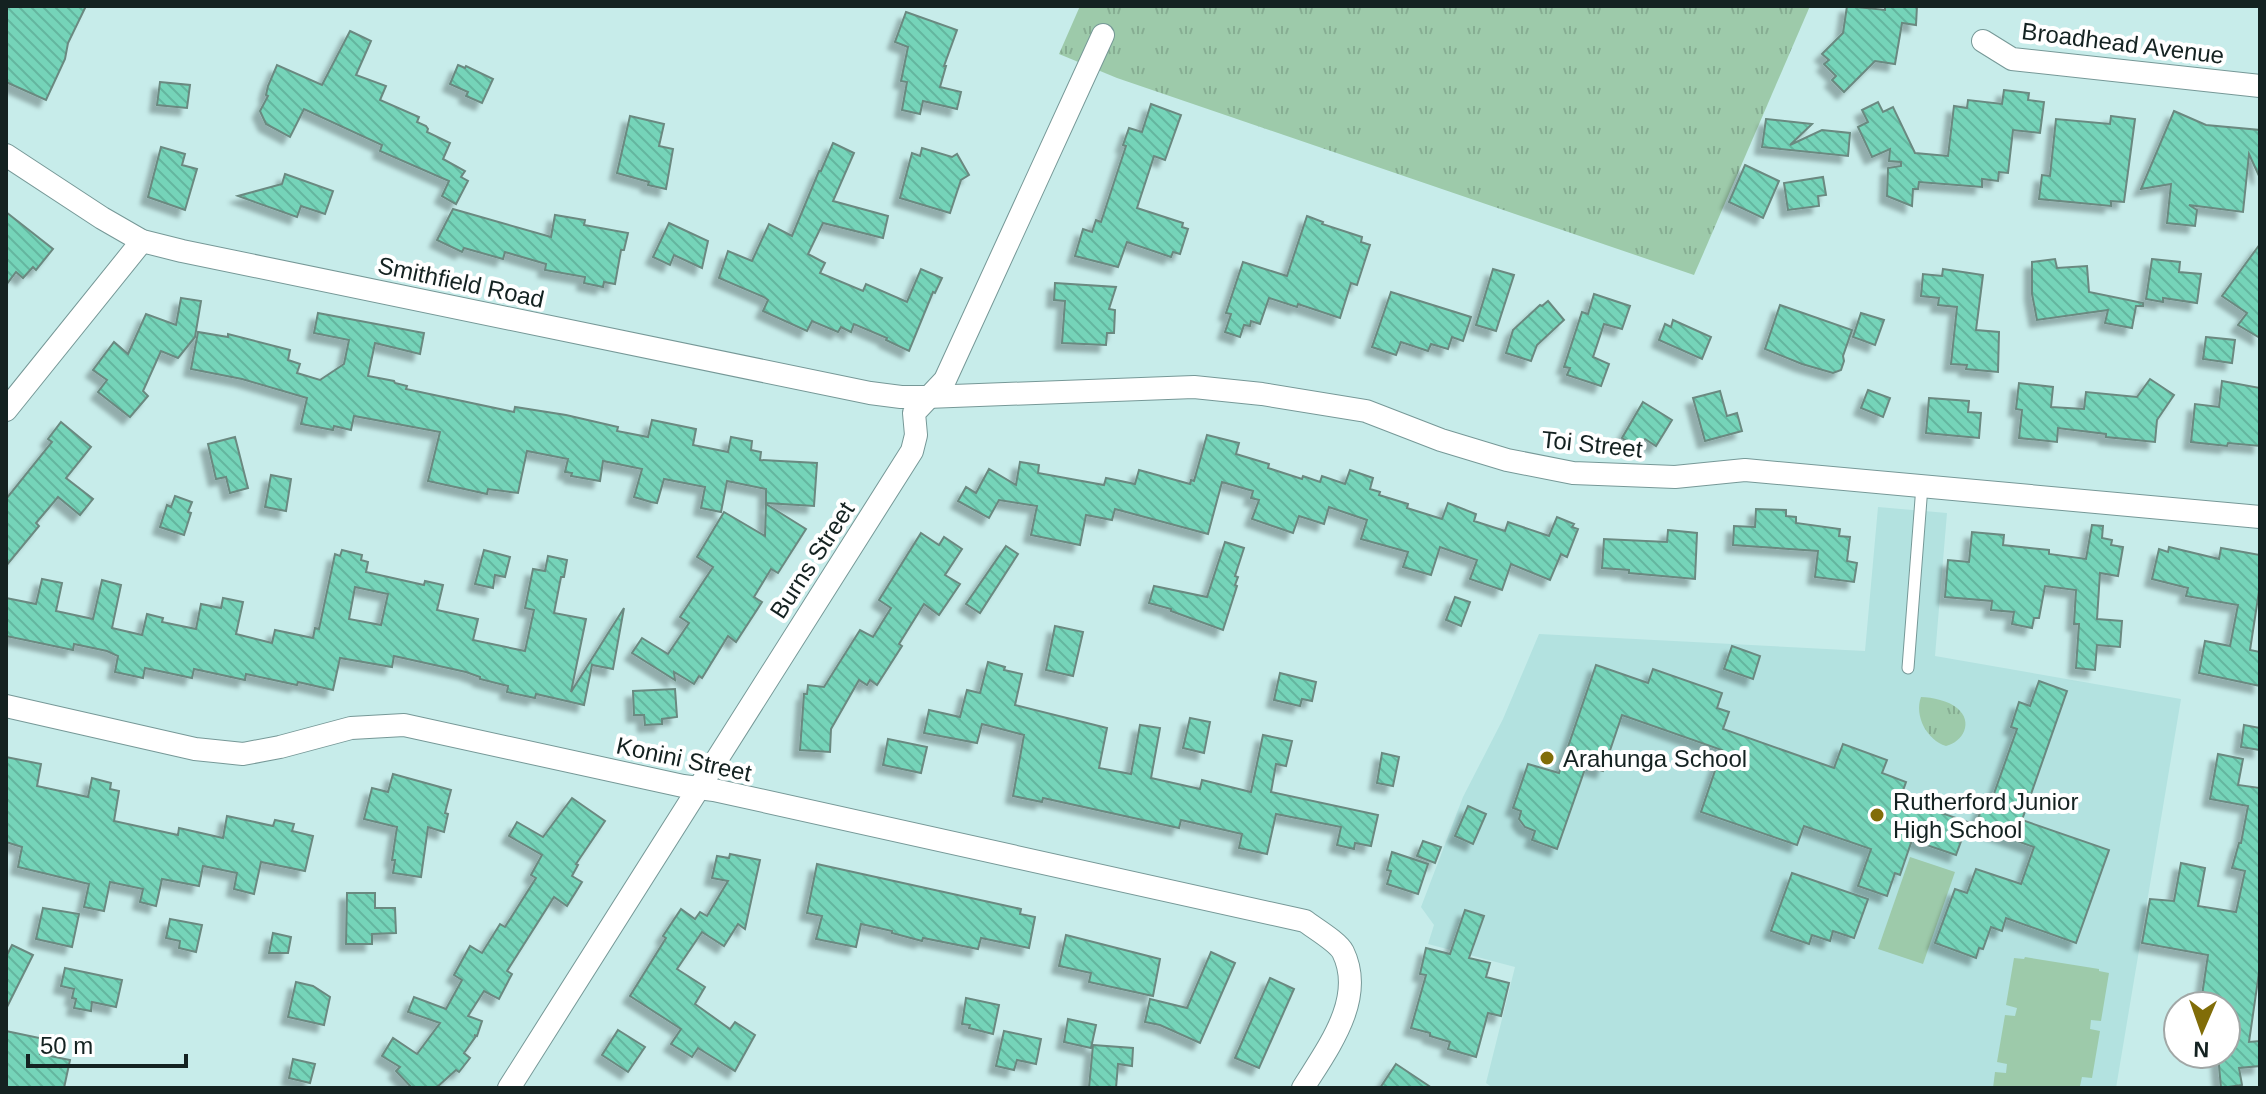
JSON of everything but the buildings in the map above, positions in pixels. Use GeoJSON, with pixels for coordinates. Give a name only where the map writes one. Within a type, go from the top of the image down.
{"type":"FeatureCollection","features":[{"type":"Feature","properties":{"kind":"street","name":"Burns Street"},"geometry":{"type":"LineString","coordinates":[[509,1088],[912,451],[916,435],[914,413],[945,380],[1103,35]]}},
{"type":"Feature","properties":{"kind":"street","name":"Broadhead Avenue"},"geometry":{"type":"LineString","coordinates":[[1983,41],[2012,59],[2260,86]]}},
{"type":"Feature","properties":{"kind":"street","name":"Smithfield Road"},"geometry":{"type":"LineString","coordinates":[[6,155],[142,241],[870,393],[927,397]]}},
{"type":"Feature","properties":{"kind":"street"},"geometry":{"type":"LineString","coordinates":[[6,410],[142,241]]}},
{"type":"Feature","properties":{"kind":"street","name":"Toi Street"},"geometry":{"type":"LineString","coordinates":[[927,397],[1194,387],[1262,394],[1366,411],[1441,440],[1507,460],[1573,473],[1675,477],[1745,470],[2260,517]]}},
{"type":"Feature","properties":{"kind":"street","name":"Konini Street"},"geometry":{"type":"LineString","coordinates":[[6,706],[195,749],[243,754],[351,728],[404,725],[1305,921],[1342,950],[1351,984],[1339,1029],[1303,1088]]}},
{"type":"Feature","properties":{"kind":"lane"},"geometry":{"type":"LineString","coordinates":[[1908,668],[1922,486]]}},
{"type":"Feature","properties":{"kind":"shaded area","name":"Rutherford Junior High School"},"geometry":{"type":"Polygon","coordinates":[[[1878,507],[1947,513],[1935,656],[2181,699],[2116,1088],[1493,1088],[1486,1083],[1515,967],[1428,944],[1434,925],[1421,907],[1463,797],[1503,719],[1539,634],[1865,651],[1878,507]]]}},
{"type":"Feature","properties":{"kind":"green space"},"geometry":{"type":"Polygon","coordinates":[[[1080,6],[1810,6],[1694,275],[1117,78],[1059,54],[1080,6]]]}},
{"type":"Feature","properties":{"kind":"green space"},"geometry":{"type":"Polygon","coordinates":[[[1921,697],[1945,701],[1962,713],[1964,731],[1952,744],[1946,746],[1939,743],[1928,733],[1919,712],[1921,697]]]}},
{"type":"Feature","properties":{"kind":"green space"},"geometry":{"type":"Polygon","coordinates":[[[1910,857],[1955,872],[1923,964],[1878,949],[1910,857]]]}},
{"type":"Feature","properties":{"kind":"green space"},"geometry":{"type":"Polygon","coordinates":[[[2025,957],[2109,973],[2101,1021],[2091,1020],[2090,1029],[2100,1031],[2092,1078],[2082,1077],[2080,1086],[2090,1088],[1993,1088],[1995,1072],[2006,1073],[2007,1064],[1997,1062],[2005,1015],[2015,1016],[2017,1008],[2006,1005],[2014,958],[2025,957]]]}},
{"type":"Feature","properties":{"kind":"place","name":"Arahunga School"},"geometry":{"type":"Point","coordinates":[1547,758]}},
{"type":"Feature","properties":{"kind":"place","name":"Rutherford Junior High School"},"geometry":{"type":"Point","coordinates":[1877,815]}}]}
